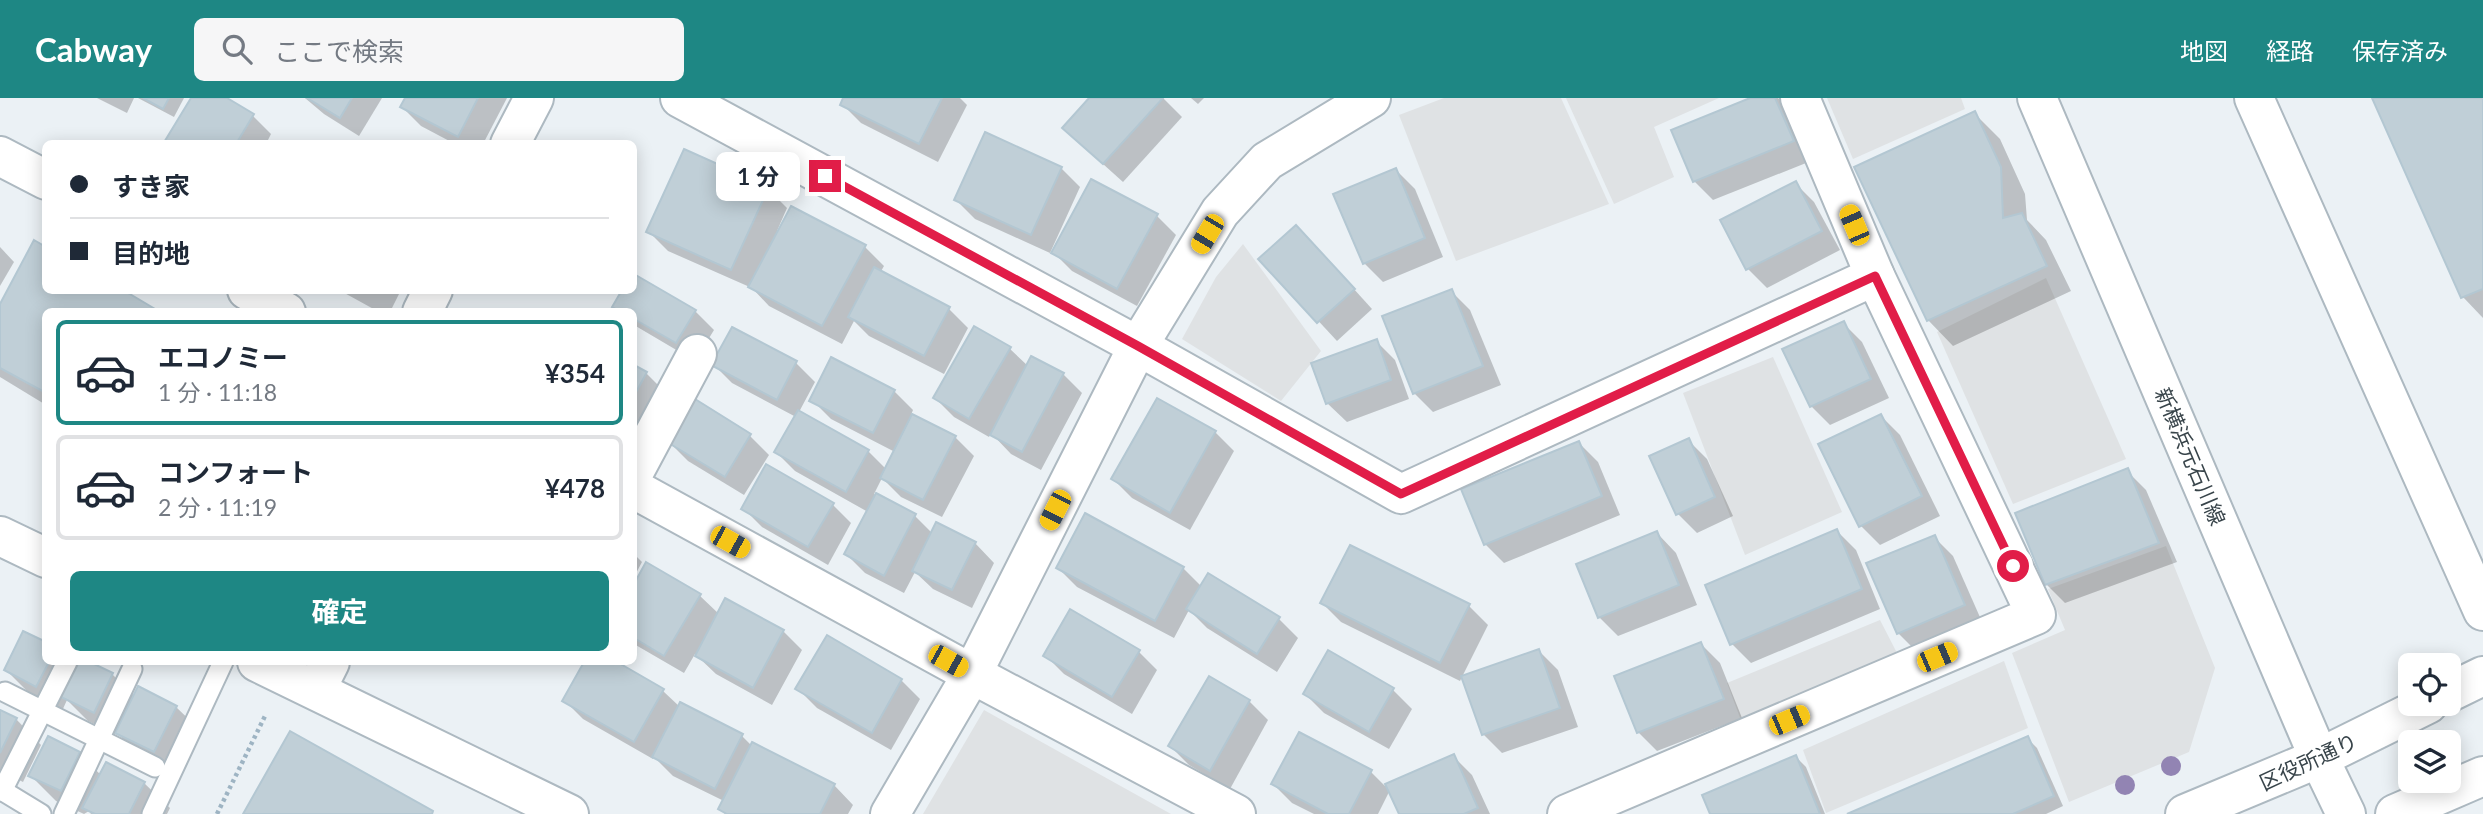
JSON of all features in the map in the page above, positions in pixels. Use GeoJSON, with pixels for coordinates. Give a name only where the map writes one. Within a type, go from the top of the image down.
{"type":"FeatureCollection","features":[{"type":"Feature","properties":{"kind":"street"},"geometry":{"type":"LineString","coordinates":[[512,140],[534,98]]}},
{"type":"Feature","properties":{"kind":"street"},"geometry":{"type":"LineString","coordinates":[[680,98],[1138,346],[1401,494],[1875,276]]}},
{"type":"Feature","properties":{"kind":"street"},"geometry":{"type":"LineString","coordinates":[[890,814],[972,674],[1138,346],[1220,212],[1267,161],[1371,98]]}},
{"type":"Feature","properties":{"kind":"street"},"geometry":{"type":"LineString","coordinates":[[1566,814],[2036,615],[1875,276],[1800,98]]}},
{"type":"Feature","properties":{"kind":"street","name":"新横浜元石川線"},"geometry":{"type":"LineString","coordinates":[[2037,98],[2319,758],[2346,814]]}},
{"type":"Feature","properties":{"kind":"street"},"geometry":{"type":"LineString","coordinates":[[2254,98],[2483,611]]}},
{"type":"Feature","properties":{"kind":"street"},"geometry":{"type":"LineString","coordinates":[[0,156],[42,178]]}},
{"type":"Feature","properties":{"kind":"street"},"geometry":{"type":"LineString","coordinates":[[254,294],[279,308]]}},
{"type":"Feature","properties":{"kind":"street"},"geometry":{"type":"LineString","coordinates":[[637,466],[697,354]]}},
{"type":"Feature","properties":{"kind":"street"},"geometry":{"type":"LineString","coordinates":[[637,491],[972,674],[1236,814]]}},
{"type":"Feature","properties":{"kind":"street"},"geometry":{"type":"LineString","coordinates":[[0,536],[42,556]]}},
{"type":"Feature","properties":{"kind":"street"},"geometry":{"type":"LineString","coordinates":[[297,672],[569,814]]}},
{"type":"Feature","properties":{"kind":"street"},"geometry":{"type":"LineString","coordinates":[[2461,687],[2483,676]]}},
{"type":"Feature","properties":{"kind":"street","name":"区役所通り"},"geometry":{"type":"LineString","coordinates":[[2185,814],[2319,758],[2404,716]]}},
{"type":"Feature","properties":{"kind":"street"},"geometry":{"type":"LineString","coordinates":[[2395,814],[2483,776]]}},
{"type":"Feature","properties":{"kind":"lane"},"geometry":{"type":"LineString","coordinates":[[41,814],[1,790],[65,665]]}},
{"type":"Feature","properties":{"kind":"lane"},"geometry":{"type":"LineString","coordinates":[[152,814],[222,665]]}},
{"type":"Feature","properties":{"kind":"lane"},"geometry":{"type":"LineString","coordinates":[[64,814],[132,669]]}},
{"type":"Feature","properties":{"kind":"lane"},"geometry":{"type":"LineString","coordinates":[[5,692],[155,767]]}},
{"type":"Feature","properties":{"kind":"path"},"geometry":{"type":"LineString","coordinates":[[217,814],[297,672]]}},
{"type":"Feature","properties":{"kind":"shaded area"},"geometry":{"type":"Polygon","coordinates":[[[1444,98],[1561,98],[1609,204],[1456,261],[1399,115],[1444,98]]]}},
{"type":"Feature","properties":{"kind":"shaded area"},"geometry":{"type":"Polygon","coordinates":[[[1566,98],[1719,98],[1654,127],[1674,177],[1614,204],[1566,98]]]}},
{"type":"Feature","properties":{"kind":"shaded area"},"geometry":{"type":"Polygon","coordinates":[[[1827,98],[1961,98],[1965,109],[1853,159],[1827,98]]]}},
{"type":"Feature","properties":{"kind":"shaded area"},"geometry":{"type":"Polygon","coordinates":[[[1243,244],[1321,351],[1281,401],[1182,339],[1216,277],[1243,244]]]}},
{"type":"Feature","properties":{"kind":"shaded area"},"geometry":{"type":"Polygon","coordinates":[[[2046,278],[2126,459],[2013,504],[1937,332],[2046,278]]]}},
{"type":"Feature","properties":{"kind":"shaded area"},"geometry":{"type":"Polygon","coordinates":[[[1773,357],[1842,512],[1745,555],[1683,393],[1773,357]]]}},
{"type":"Feature","properties":{"kind":"shaded area"},"geometry":{"type":"Polygon","coordinates":[[[2166,546],[2215,668],[2189,752],[2069,802],[2012,653],[2065,630],[2048,589],[2166,546]]]}},
{"type":"Feature","properties":{"kind":"shaded area"},"geometry":{"type":"Polygon","coordinates":[[[1880,620],[1897,653],[1742,723],[1727,683],[1880,620]]]}},
{"type":"Feature","properties":{"kind":"shaded area"},"geometry":{"type":"Polygon","coordinates":[[[2004,661],[2028,728],[1826,813],[1803,750],[2004,661]]]}},
{"type":"Feature","properties":{"kind":"shaded area"},"geometry":{"type":"Polygon","coordinates":[[[984,710],[1171,814],[923,814],[984,710]]]}},
{"type":"Feature","properties":{"kind":"building"},"geometry":{"type":"Polygon","coordinates":[[[143,98],[169,98],[163,109],[143,98]]]}},
{"type":"Feature","properties":{"kind":"building"},"geometry":{"type":"Polygon","coordinates":[[[191,98],[227,98],[254,114],[238,140],[165,140],[191,98]]]}},
{"type":"Feature","properties":{"kind":"building"},"geometry":{"type":"Polygon","coordinates":[[[307,98],[352,98],[340,118],[307,98]]]}},
{"type":"Feature","properties":{"kind":"building"},"geometry":{"type":"Polygon","coordinates":[[[405,98],[478,98],[458,137],[400,107],[405,98]]]}},
{"type":"Feature","properties":{"kind":"building"},"geometry":{"type":"Polygon","coordinates":[[[843,98],[942,98],[919,144],[840,105],[843,98]]]}},
{"type":"Feature","properties":{"kind":"building"},"geometry":{"type":"Polygon","coordinates":[[[1089,98],[1163,98],[1103,164],[1062,128],[1089,98]]]}},
{"type":"Feature","properties":{"kind":"building"},"geometry":{"type":"Polygon","coordinates":[[[1750,98],[1775,98],[1794,141],[1693,182],[1671,130],[1750,98]]]}},
{"type":"Feature","properties":{"kind":"building"},"geometry":{"type":"Polygon","coordinates":[[[2372,98],[2483,98],[2483,289],[2461,298],[2372,98]]]}},
{"type":"Feature","properties":{"kind":"building"},"geometry":{"type":"Polygon","coordinates":[[[1975,111],[2001,167],[2003,218],[2022,213],[2047,266],[1927,321],[1854,167],[1975,111]]]}},
{"type":"Feature","properties":{"kind":"building"},"geometry":{"type":"Polygon","coordinates":[[[985,132],[1062,167],[1031,235],[954,200],[985,132]]]}},
{"type":"Feature","properties":{"kind":"building"},"geometry":{"type":"Polygon","coordinates":[[[684,149],[769,187],[731,270],[646,232],[684,149]]]}},
{"type":"Feature","properties":{"kind":"building"},"geometry":{"type":"Polygon","coordinates":[[[1396,168],[1425,238],[1363,264],[1333,194],[1396,168]]]}},
{"type":"Feature","properties":{"kind":"building"},"geometry":{"type":"Polygon","coordinates":[[[1091,179],[1158,214],[1117,289],[1051,253],[1091,179]]]}},
{"type":"Feature","properties":{"kind":"building"},"geometry":{"type":"Polygon","coordinates":[[[1796,181],[1822,231],[1746,270],[1720,220],[1796,181]]]}},
{"type":"Feature","properties":{"kind":"building"},"geometry":{"type":"Polygon","coordinates":[[[791,206],[866,245],[822,326],[748,287],[791,206]]]}},
{"type":"Feature","properties":{"kind":"building"},"geometry":{"type":"Polygon","coordinates":[[[1296,225],[1355,289],[1317,323],[1258,259],[1296,225]]]}},
{"type":"Feature","properties":{"kind":"building"},"geometry":{"type":"Polygon","coordinates":[[[34,240],[42,245],[42,294],[130,294],[153,308],[42,308],[42,391],[0,368],[0,304],[34,240]]]}},
{"type":"Feature","properties":{"kind":"building"},"geometry":{"type":"Polygon","coordinates":[[[874,267],[950,307],[924,356],[848,317],[874,267]]]}},
{"type":"Feature","properties":{"kind":"building"},"geometry":{"type":"Polygon","coordinates":[[[637,276],[696,310],[676,343],[637,321],[637,308],[612,307],[620,294],[637,294],[637,276]]]}},
{"type":"Feature","properties":{"kind":"building"},"geometry":{"type":"Polygon","coordinates":[[[1452,289],[1483,366],[1413,394],[1382,316],[1452,289]]]}},
{"type":"Feature","properties":{"kind":"building"},"geometry":{"type":"Polygon","coordinates":[[[1844,321],[1871,379],[1810,407],[1782,349],[1844,321]]]}},
{"type":"Feature","properties":{"kind":"building"},"geometry":{"type":"Polygon","coordinates":[[[974,326],[1011,347],[969,419],[933,398],[974,326]]]}},
{"type":"Feature","properties":{"kind":"building"},"geometry":{"type":"Polygon","coordinates":[[[732,327],[797,361],[777,400],[711,365],[732,327]]]}},
{"type":"Feature","properties":{"kind":"building"},"geometry":{"type":"Polygon","coordinates":[[[1377,339],[1391,380],[1326,404],[1311,363],[1377,339]]]}},
{"type":"Feature","properties":{"kind":"building"},"geometry":{"type":"Polygon","coordinates":[[[1031,356],[1064,373],[1022,452],[990,435],[1031,356]]]}},
{"type":"Feature","properties":{"kind":"building"},"geometry":{"type":"Polygon","coordinates":[[[831,357],[895,390],[873,433],[809,401],[831,357]]]}},
{"type":"Feature","properties":{"kind":"building"},"geometry":{"type":"Polygon","coordinates":[[[637,367],[647,372],[637,390],[637,367]]]}},
{"type":"Feature","properties":{"kind":"building"},"geometry":{"type":"Polygon","coordinates":[[[1157,398],[1216,431],[1170,513],[1111,479],[1157,398]]]}},
{"type":"Feature","properties":{"kind":"building"},"geometry":{"type":"Polygon","coordinates":[[[695,399],[751,434],[725,477],[667,442],[695,399]]]}},
{"type":"Feature","properties":{"kind":"building"},"geometry":{"type":"Polygon","coordinates":[[[798,410],[869,450],[846,492],[774,452],[798,410]]]}},
{"type":"Feature","properties":{"kind":"building"},"geometry":{"type":"Polygon","coordinates":[[[912,414],[956,436],[923,500],[880,478],[912,414]]]}},
{"type":"Feature","properties":{"kind":"building"},"geometry":{"type":"Polygon","coordinates":[[[1881,414],[1922,496],[1859,527],[1818,444],[1881,414]]]}},
{"type":"Feature","properties":{"kind":"building"},"geometry":{"type":"Polygon","coordinates":[[[1689,438],[1715,497],[1676,515],[1649,456],[1689,438]]]}},
{"type":"Feature","properties":{"kind":"building"},"geometry":{"type":"Polygon","coordinates":[[[1579,441],[1602,496],[1484,545],[1461,489],[1579,441]]]}},
{"type":"Feature","properties":{"kind":"building"},"geometry":{"type":"Polygon","coordinates":[[[766,464],[834,503],[808,547],[741,509],[766,464]]]}},
{"type":"Feature","properties":{"kind":"building"},"geometry":{"type":"Polygon","coordinates":[[[2128,468],[2159,543],[2045,585],[2015,513],[2128,468]]]}},
{"type":"Feature","properties":{"kind":"building"},"geometry":{"type":"Polygon","coordinates":[[[876,493],[916,514],[884,576],[844,554],[876,493]]]}},
{"type":"Feature","properties":{"kind":"building"},"geometry":{"type":"Polygon","coordinates":[[[1085,513],[1184,567],[1155,621],[1056,568],[1085,513]]]}},
{"type":"Feature","properties":{"kind":"building"},"geometry":{"type":"Polygon","coordinates":[[[936,522],[976,542],[952,590],[912,571],[936,522]]]}},
{"type":"Feature","properties":{"kind":"building"},"geometry":{"type":"Polygon","coordinates":[[[1837,529],[1862,589],[1730,645],[1705,585],[1837,529]]]}},
{"type":"Feature","properties":{"kind":"building"},"geometry":{"type":"Polygon","coordinates":[[[1657,531],[1679,585],[1598,618],[1576,564],[1657,531]]]}},
{"type":"Feature","properties":{"kind":"building"},"geometry":{"type":"Polygon","coordinates":[[[1935,535],[1965,605],[1897,634],[1866,563],[1935,535]]]}},
{"type":"Feature","properties":{"kind":"building"},"geometry":{"type":"Polygon","coordinates":[[[1350,545],[1470,604],[1440,663],[1320,603],[1350,545]]]}},
{"type":"Feature","properties":{"kind":"building"},"geometry":{"type":"Polygon","coordinates":[[[646,562],[701,594],[664,656],[637,640],[637,578],[646,562]]]}},
{"type":"Feature","properties":{"kind":"building"},"geometry":{"type":"Polygon","coordinates":[[[1208,573],[1280,617],[1257,654],[1186,609],[1208,573]]]}},
{"type":"Feature","properties":{"kind":"building"},"geometry":{"type":"Polygon","coordinates":[[[725,598],[784,630],[753,688],[695,656],[725,598]]]}},
{"type":"Feature","properties":{"kind":"building"},"geometry":{"type":"Polygon","coordinates":[[[1070,609],[1140,650],[1112,697],[1043,656],[1070,609]]]}},
{"type":"Feature","properties":{"kind":"building"},"geometry":{"type":"Polygon","coordinates":[[[23,631],[42,640],[42,665],[47,665],[36,687],[4,670],[23,631]]]}},
{"type":"Feature","properties":{"kind":"building"},"geometry":{"type":"Polygon","coordinates":[[[827,635],[902,679],[872,733],[795,689],[827,635]]]}},
{"type":"Feature","properties":{"kind":"building"},"geometry":{"type":"Polygon","coordinates":[[[1701,642],[1724,699],[1637,733],[1614,676],[1701,642]]]}},
{"type":"Feature","properties":{"kind":"building"},"geometry":{"type":"Polygon","coordinates":[[[1539,649],[1560,708],[1482,735],[1461,676],[1539,649]]]}},
{"type":"Feature","properties":{"kind":"building"},"geometry":{"type":"Polygon","coordinates":[[[1328,650],[1394,688],[1369,732],[1303,694],[1328,650]]]}},
{"type":"Feature","properties":{"kind":"building"},"geometry":{"type":"Polygon","coordinates":[[[77,665],[96,665],[113,673],[94,713],[61,697],[77,665]]]}},
{"type":"Feature","properties":{"kind":"building"},"geometry":{"type":"Polygon","coordinates":[[[582,665],[622,665],[664,689],[634,742],[562,701],[582,665]]]}},
{"type":"Feature","properties":{"kind":"building"},"geometry":{"type":"Polygon","coordinates":[[[1209,676],[1250,700],[1210,771],[1168,746],[1209,676]]]}},
{"type":"Feature","properties":{"kind":"building"},"geometry":{"type":"Polygon","coordinates":[[[138,686],[177,706],[154,752],[115,733],[138,686]]]}},
{"type":"Feature","properties":{"kind":"building"},"geometry":{"type":"Polygon","coordinates":[[[680,702],[743,734],[715,789],[652,757],[680,702]]]}},
{"type":"Feature","properties":{"kind":"building"},"geometry":{"type":"Polygon","coordinates":[[[0,710],[17,718],[0,753],[0,710]]]}},
{"type":"Feature","properties":{"kind":"building"},"geometry":{"type":"Polygon","coordinates":[[[290,731],[433,811],[432,814],[243,814],[290,731]]]}},
{"type":"Feature","properties":{"kind":"building"},"geometry":{"type":"Polygon","coordinates":[[[1299,732],[1372,770],[1349,814],[1328,814],[1271,784],[1299,732]]]}},
{"type":"Feature","properties":{"kind":"building"},"geometry":{"type":"Polygon","coordinates":[[[48,736],[80,752],[61,791],[28,776],[48,736]]]}},
{"type":"Feature","properties":{"kind":"building"},"geometry":{"type":"Polygon","coordinates":[[[2028,736],[2054,796],[2013,814],[1847,814],[2028,736]]]}},
{"type":"Feature","properties":{"kind":"building"},"geometry":{"type":"Polygon","coordinates":[[[752,742],[835,784],[820,814],[727,814],[718,809],[752,742]]]}},
{"type":"Feature","properties":{"kind":"building"},"geometry":{"type":"Polygon","coordinates":[[[1454,754],[1478,808],[1464,814],[1399,814],[1385,784],[1454,754]]]}},
{"type":"Feature","properties":{"kind":"building"},"geometry":{"type":"Polygon","coordinates":[[[1796,755],[1820,814],[1710,814],[1702,795],[1796,755]]]}},
{"type":"Feature","properties":{"kind":"building"},"geometry":{"type":"Polygon","coordinates":[[[106,762],[145,782],[129,814],[95,814],[82,808],[106,762]]]}},
{"type":"Feature","properties":{"kind":"route"},"geometry":{"type":"LineString","coordinates":[[825,176],[1138,346],[1401,494],[1875,276],[2013,566]]}}]}
